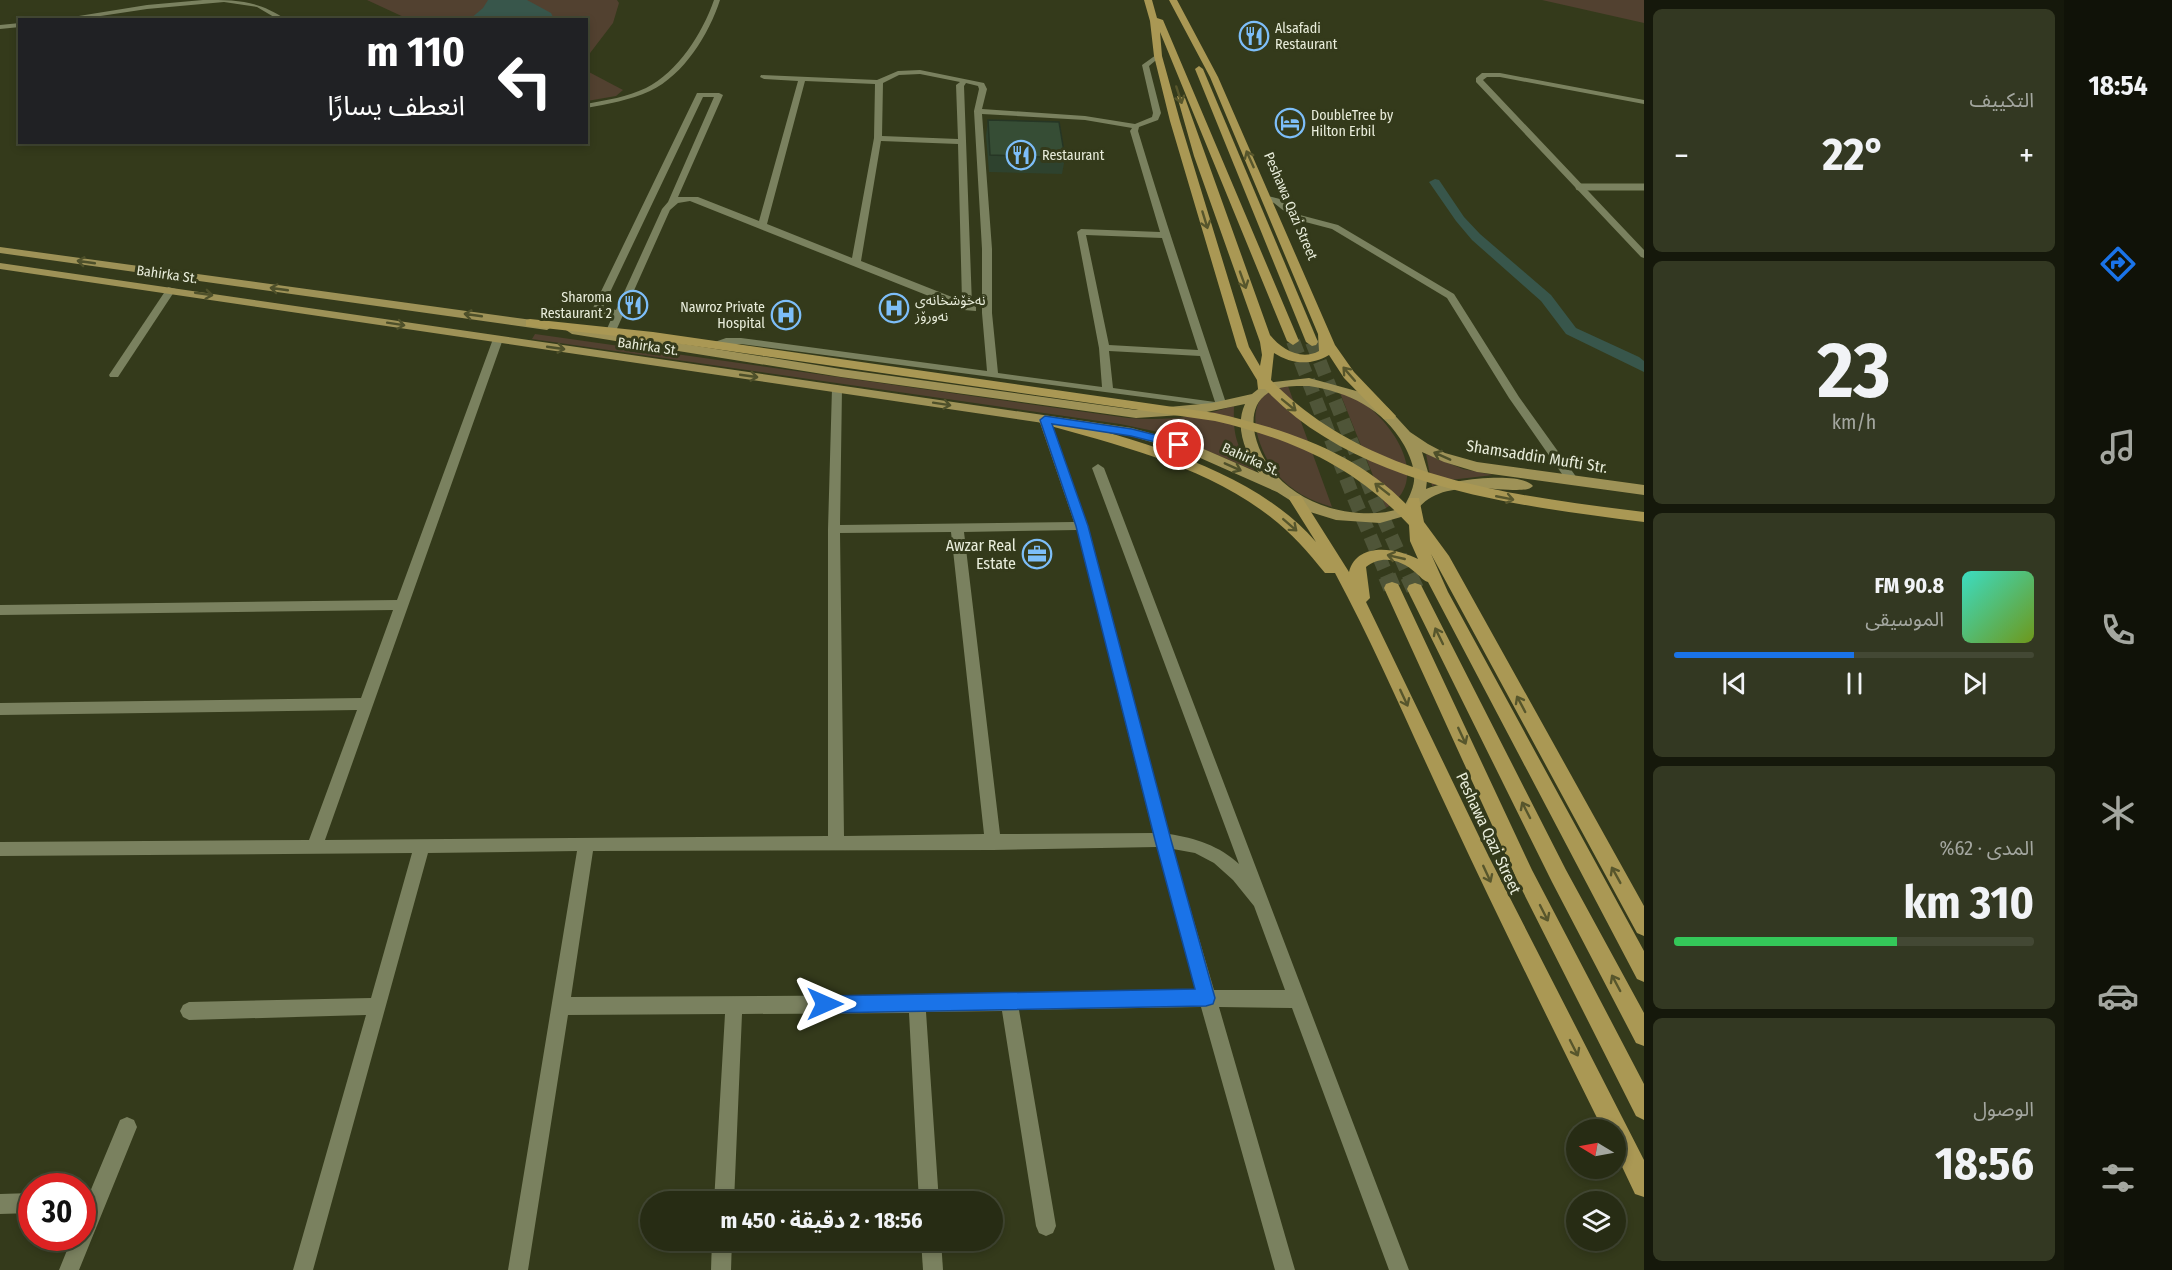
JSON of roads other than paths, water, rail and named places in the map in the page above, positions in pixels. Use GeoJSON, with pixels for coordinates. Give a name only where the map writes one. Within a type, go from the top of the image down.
{"type":"FeatureCollection","features":[{"type":"Feature","properties":{"kind":"highway","name":"Peshawa Qazi Street"},"geometry":{"type":"LineString","coordinates":[[1148,0],[1199,156],[1264,335],[1268,355],[1259,394]]}},
{"type":"Feature","properties":{"kind":"highway","name":"Peshawa Qazi Street"},"geometry":{"type":"LineString","coordinates":[[1148,0],[1192,96],[1293,341]]}},
{"type":"Feature","properties":{"kind":"highway","name":"Peshawa Qazi Street"},"geometry":{"type":"LineString","coordinates":[[1173,0],[1214,77],[1338,360],[1349,375],[1389,416]]}},
{"type":"Feature","properties":{"kind":"highway","name":"Peshawa Qazi Street"},"geometry":{"type":"LineString","coordinates":[[1173,0],[1214,107],[1312,342]]}},
{"type":"Feature","properties":{"kind":"highway"},"geometry":{"type":"LineString","coordinates":[[1154,21],[1158,56],[1235,323],[1247,356],[1274,391],[1313,422],[1363,451],[1422,475],[1479,492],[1541,504],[1644,517]]}},
{"type":"Feature","properties":{"kind":"highway"},"geometry":{"type":"LineString","coordinates":[[531,323],[716,345],[1215,417],[1266,430],[1300,442],[1340,461],[1377,485],[1418,522],[1452,574],[1644,926]]}},
{"type":"Feature","properties":{"kind":"highway"},"geometry":{"type":"LineString","coordinates":[[1264,335],[1277,351],[1305,358],[1317,357],[1325,352],[1327,347],[1324,332]]}},
{"type":"Feature","properties":{"kind":"highway"},"geometry":{"type":"LineString","coordinates":[[1045,420],[1192,466],[1233,485],[1271,509],[1303,536],[1327,564],[1387,663]]}},
{"type":"Feature","properties":{"kind":"highway","name":"Peshawa Qazi Street"},"geometry":{"type":"LineString","coordinates":[[1289,494],[1335,558],[1371,628],[1502,906],[1644,1185]]}},
{"type":"Feature","properties":{"kind":"highway","name":"Peshawa Qazi Street"},"geometry":{"type":"LineString","coordinates":[[1414,501],[1418,542],[1440,592],[1644,972]]}},
{"type":"Feature","properties":{"kind":"highway"},"geometry":{"type":"LineString","coordinates":[[1371,628],[1357,571],[1359,564],[1365,558],[1384,554],[1407,559],[1418,566],[1440,592]]}},
{"type":"Feature","properties":{"kind":"highway","name":"Peshawa Qazi Street"},"geometry":{"type":"LineString","coordinates":[[1392,588],[1525,876],[1644,1108]]}},
{"type":"Feature","properties":{"kind":"highway"},"geometry":{"type":"LineString","coordinates":[[1415,589],[1559,876],[1644,1035]]}},
{"type":"Feature","properties":{"kind":"main road","name":"Bahirka St."},"geometry":{"type":"LineString","coordinates":[[0,250],[531,323],[841,373],[1136,414],[1169,414],[1222,406],[1259,394]]}},
{"type":"Feature","properties":{"kind":"main road","name":"Bahirka St."},"geometry":{"type":"LineString","coordinates":[[0,266],[171,289],[1120,430],[1194,450],[1289,494]]}},
{"type":"Feature","properties":{"kind":"main road","name":"Peshawa Qazi Street"},"geometry":{"type":"LineString","coordinates":[[1287,383],[1328,385],[1366,399],[1389,416],[1410,442],[1420,466],[1421,480],[1410,510],[1385,518],[1326,513],[1289,494],[1262,467],[1251,444],[1247,425],[1259,394],[1287,383]]}},
{"type":"Feature","properties":{"kind":"main road","name":"Shamsaddin Mufti Str."},"geometry":{"type":"LineString","coordinates":[[1399,428],[1414,441],[1456,462],[1477,467],[1644,490]]}},
{"type":"Feature","properties":{"kind":"main road","name":"Shamsaddin Mufti Str."},"geometry":{"type":"LineString","coordinates":[[1414,501],[1439,489],[1471,482],[1644,500]]}},
{"type":"Feature","properties":{"kind":"street"},"geometry":{"type":"LineString","coordinates":[[70,18],[126,9],[224,0],[259,5],[281,18]]}},
{"type":"Feature","properties":{"kind":"street"},"geometry":{"type":"LineString","coordinates":[[588,106],[631,96],[670,76],[684,61],[709,22],[717,0]]}},
{"type":"Feature","properties":{"kind":"street"},"geometry":{"type":"LineString","coordinates":[[0,27],[18,25]]}},
{"type":"Feature","properties":{"kind":"street"},"geometry":{"type":"LineString","coordinates":[[978,111],[1085,118],[1136,126],[1150,122],[1157,113],[1145,65],[1158,56]]}},
{"type":"Feature","properties":{"kind":"street"},"geometry":{"type":"LineString","coordinates":[[856,264],[878,138],[879,82],[886,75],[899,72],[948,76],[981,85],[983,89],[978,111],[987,249],[987,313],[993,374]]}},
{"type":"Feature","properties":{"kind":"street"},"geometry":{"type":"LineString","coordinates":[[1644,102],[1500,75],[1485,75],[1479,80],[1644,255]]}},
{"type":"Feature","properties":{"kind":"street"},"geometry":{"type":"LineString","coordinates":[[764,77],[879,82]]}},
{"type":"Feature","properties":{"kind":"street"},"geometry":{"type":"LineString","coordinates":[[762,226],[802,78]]}},
{"type":"Feature","properties":{"kind":"street"},"geometry":{"type":"LineString","coordinates":[[965,81],[960,85],[967,308]]}},
{"type":"Feature","properties":{"kind":"street"},"geometry":{"type":"LineString","coordinates":[[611,331],[719,95],[700,95],[598,308],[606,312],[619,313]]}},
{"type":"Feature","properties":{"kind":"street"},"geometry":{"type":"LineString","coordinates":[[716,345],[726,341],[741,340],[1222,406],[1134,131],[1136,126]]}},
{"type":"Feature","properties":{"kind":"street"},"geometry":{"type":"LineString","coordinates":[[878,138],[962,142]]}},
{"type":"Feature","properties":{"kind":"street"},"geometry":{"type":"LineString","coordinates":[[1579,187],[1644,187]]}},
{"type":"Feature","properties":{"kind":"street"},"geometry":{"type":"LineString","coordinates":[[1267,197],[1277,201],[1297,217],[1335,227],[1451,296],[1514,398],[1573,481]]}},
{"type":"Feature","properties":{"kind":"street"},"geometry":{"type":"LineString","coordinates":[[672,202],[682,198],[694,199],[967,308],[987,313]]}},
{"type":"Feature","properties":{"kind":"street"},"geometry":{"type":"LineString","coordinates":[[1108,389],[1104,348],[1081,232],[1167,236]]}},
{"type":"Feature","properties":{"kind":"street"},"geometry":{"type":"LineString","coordinates":[[114,375],[171,289]]}},
{"type":"Feature","properties":{"kind":"street"},"geometry":{"type":"LineString","coordinates":[[315,847],[498,339]]}},
{"type":"Feature","properties":{"kind":"street"},"geometry":{"type":"LineString","coordinates":[[1104,348],[1206,353]]}},
{"type":"Feature","properties":{"kind":"street"},"geometry":{"type":"LineString","coordinates":[[836,844],[834,529],[837,388]]}},
{"type":"Feature","properties":{"kind":"street"},"geometry":{"type":"LineString","coordinates":[[1045,420],[1082,526],[1206,998],[1285,1270]]}},
{"type":"Feature","properties":{"kind":"street"},"geometry":{"type":"LineString","coordinates":[[1098,468],[1399,1270]]}},
{"type":"Feature","properties":{"kind":"street"},"geometry":{"type":"LineString","coordinates":[[834,529],[1082,526]]}},
{"type":"Feature","properties":{"kind":"street"},"geometry":{"type":"LineString","coordinates":[[957,527],[993,843]]}},
{"type":"Feature","properties":{"kind":"street"},"geometry":{"type":"LineString","coordinates":[[0,610],[402,604]]}},
{"type":"Feature","properties":{"kind":"street"},"geometry":{"type":"LineString","coordinates":[[0,709],[365,704]]}},
{"type":"Feature","properties":{"kind":"street"},"geometry":{"type":"LineString","coordinates":[[0,849],[1163,840],[1193,844],[1216,854],[1236,870],[1260,901]]}},
{"type":"Feature","properties":{"kind":"street"},"geometry":{"type":"LineString","coordinates":[[303,1270],[422,846]]}},
{"type":"Feature","properties":{"kind":"street"},"geometry":{"type":"LineString","coordinates":[[518,1270],[586,846]]}},
{"type":"Feature","properties":{"kind":"street"},"geometry":{"type":"LineString","coordinates":[[561,1006],[917,1004],[1206,998],[1297,999]]}},
{"type":"Feature","properties":{"kind":"street"},"geometry":{"type":"LineString","coordinates":[[1010,1002],[1046,1226]]}},
{"type":"Feature","properties":{"kind":"street"},"geometry":{"type":"LineString","coordinates":[[917,1004],[928,1191]]}},
{"type":"Feature","properties":{"kind":"street"},"geometry":{"type":"LineString","coordinates":[[725,1191],[734,1005]]}},
{"type":"Feature","properties":{"kind":"street"},"geometry":{"type":"LineString","coordinates":[[189,1011],[378,1006]]}},
{"type":"Feature","properties":{"kind":"street"},"geometry":{"type":"LineString","coordinates":[[96,1190],[127,1127]]}},
{"type":"Feature","properties":{"kind":"street"},"geometry":{"type":"LineString","coordinates":[[0,1204],[18,1203]]}},
{"type":"Feature","properties":{"kind":"street"},"geometry":{"type":"LineString","coordinates":[[69,1270],[76,1251]]}},
{"type":"Feature","properties":{"kind":"street"},"geometry":{"type":"LineString","coordinates":[[721,1270],[722,1251]]}},
{"type":"Feature","properties":{"kind":"street"},"geometry":{"type":"LineString","coordinates":[[932,1251],[933,1270]]}},
{"type":"Feature","properties":{"kind":"waterway"},"geometry":{"type":"LineString","coordinates":[[1435,182],[1460,219],[1476,237],[1546,298],[1571,331],[1634,360],[1644,368]]}},
{"type":"Feature","properties":{"kind":"tunnel"},"geometry":{"type":"LineString","coordinates":[[1293,341],[1351,491],[1388,578]]}},
{"type":"Feature","properties":{"kind":"tunnel"},"geometry":{"type":"LineString","coordinates":[[1312,342],[1371,491],[1410,578]]}},
{"type":"Feature","properties":{"kind":"tunnel"},"geometry":{"type":"LineString","coordinates":[[1387,576],[1392,588]]}},
{"type":"Feature","properties":{"kind":"tunnel"},"geometry":{"type":"LineString","coordinates":[[1409,576],[1415,589]]}},
{"type":"Feature","properties":{"kind":"place","name":"Alsafadi Restaurant"},"geometry":{"type":"Point","coordinates":[1254,36]}},
{"type":"Feature","properties":{"kind":"place","name":"DoubleTree by Hilton Erbil"},"geometry":{"type":"Point","coordinates":[1290,123]}},
{"type":"Feature","properties":{"kind":"place","name":"Restaurant"},"geometry":{"type":"Point","coordinates":[1021,155]}},
{"type":"Feature","properties":{"kind":"place","name":"Sharoma Restaurant 2"},"geometry":{"type":"Point","coordinates":[633,305]}},
{"type":"Feature","properties":{"kind":"place","name":"نەخۆشخانەی نەورۆز"},"geometry":{"type":"Point","coordinates":[894,308]}},
{"type":"Feature","properties":{"kind":"place","name":"Nawroz Private Hospital"},"geometry":{"type":"Point","coordinates":[786,315]}},
{"type":"Feature","properties":{"kind":"place","name":"Awzar Real Estate"},"geometry":{"type":"Point","coordinates":[1037,554]}}]}
